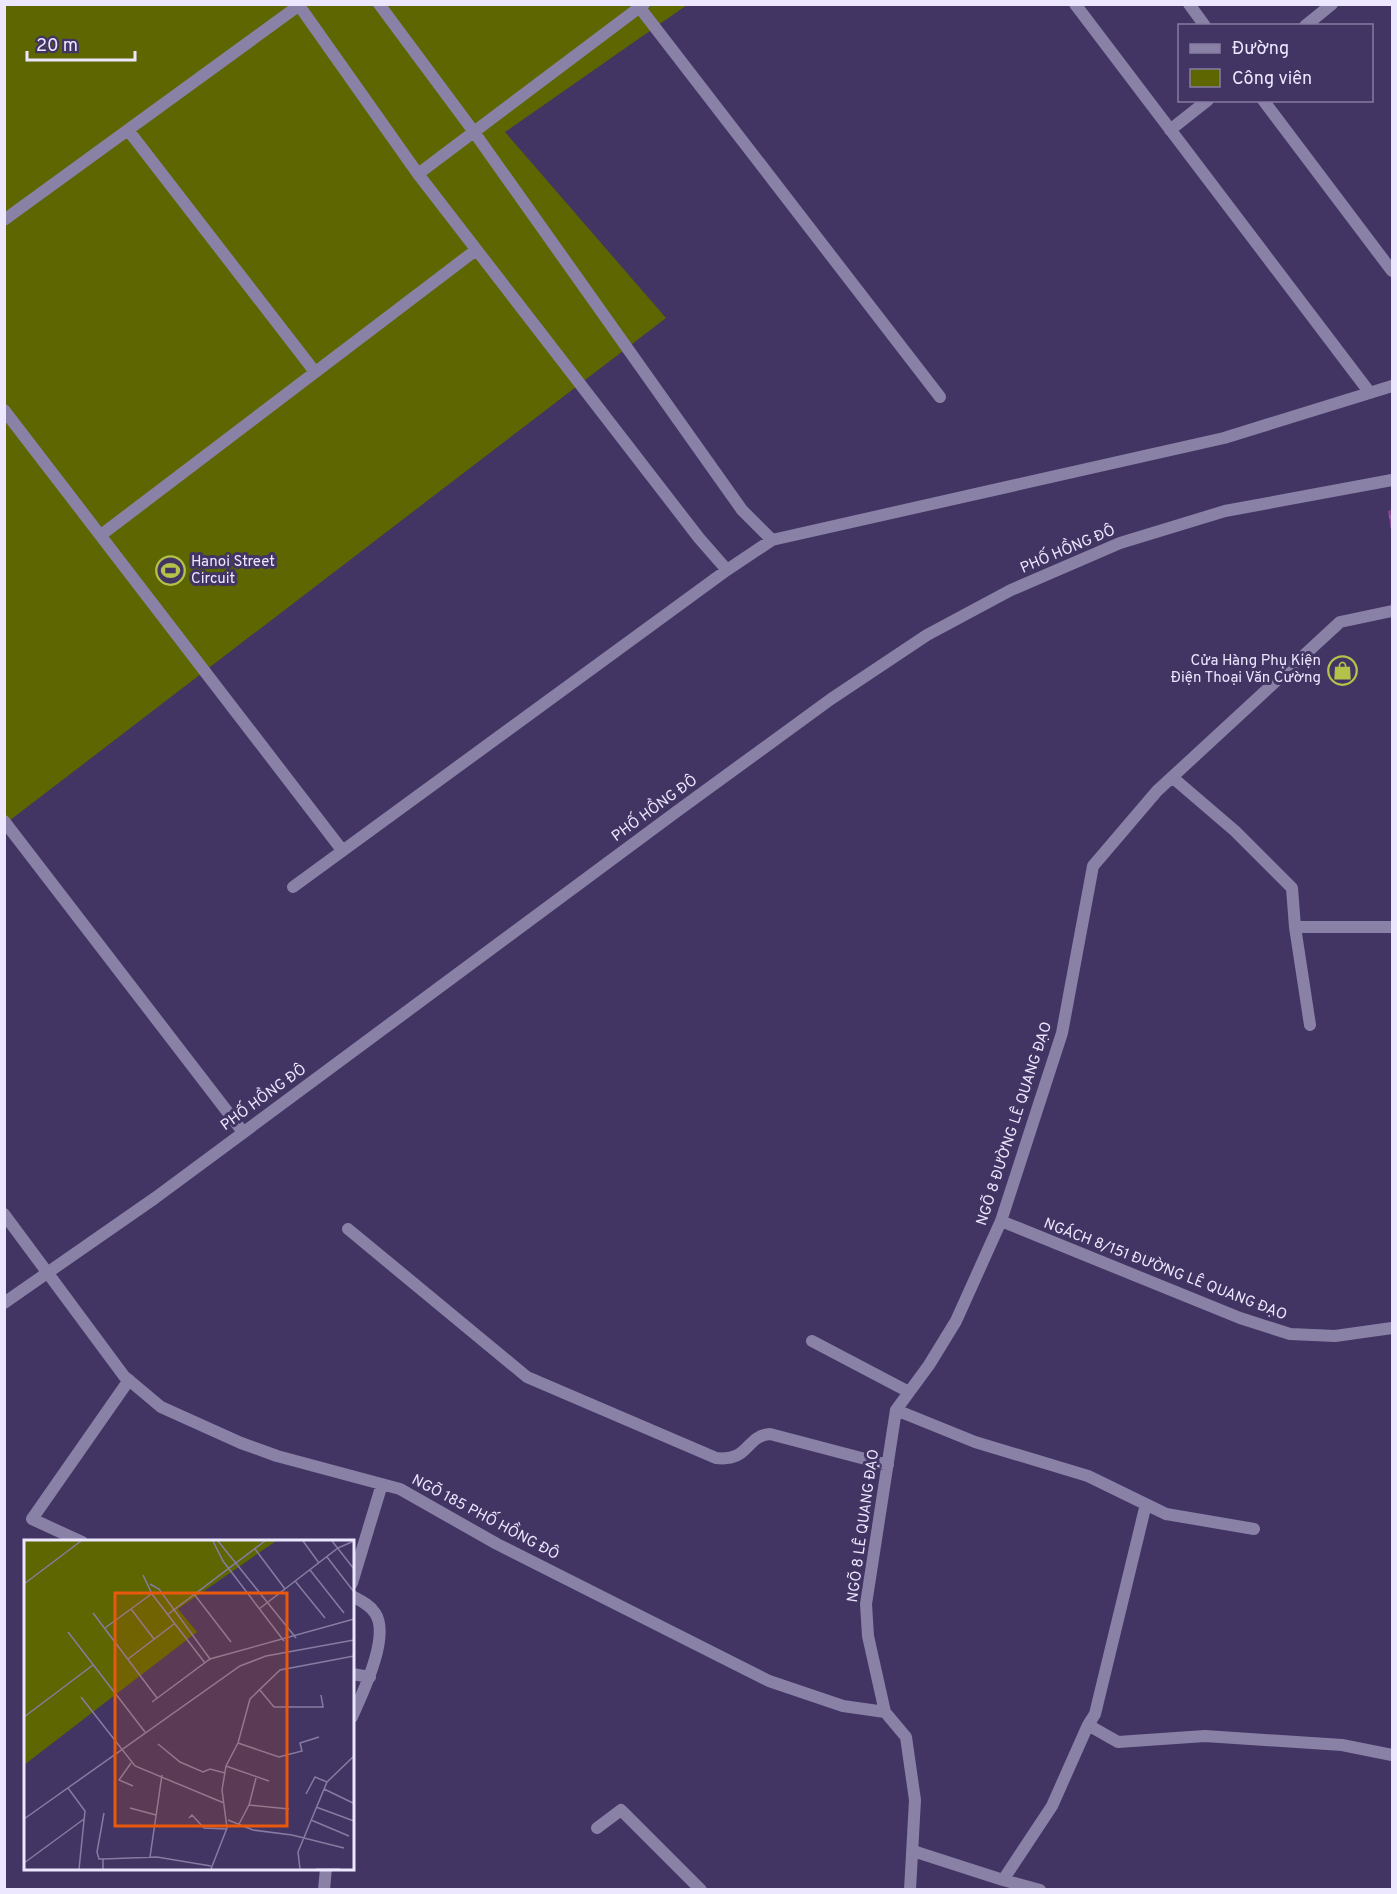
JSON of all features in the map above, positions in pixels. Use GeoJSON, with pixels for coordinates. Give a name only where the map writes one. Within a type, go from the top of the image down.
{"type":"FeatureCollection","features":[{"type":"Feature","properties":{"kind":"street"},"geometry":{"type":"LineString","coordinates":[[378,4],[474,132],[742,510],[772,540]]}},
{"type":"Feature","properties":{"kind":"street"},"geometry":{"type":"LineString","coordinates":[[1075,4],[1370,393]]}},
{"type":"Feature","properties":{"kind":"street"},"geometry":{"type":"LineString","coordinates":[[1189,4],[1204,24]]}},
{"type":"Feature","properties":{"kind":"street"},"geometry":{"type":"LineString","coordinates":[[1307,24],[1332,4]]}},
{"type":"Feature","properties":{"kind":"street"},"geometry":{"type":"LineString","coordinates":[[4,220],[299,5],[418,174],[699,538],[727,570]]}},
{"type":"Feature","properties":{"kind":"street"},"geometry":{"type":"LineString","coordinates":[[418,174],[642,6],[940,397]]}},
{"type":"Feature","properties":{"kind":"street"},"geometry":{"type":"LineString","coordinates":[[1170,130],[1205,102]]}},
{"type":"Feature","properties":{"kind":"street"},"geometry":{"type":"LineString","coordinates":[[1265,102],[1392,271]]}},
{"type":"Feature","properties":{"kind":"street"},"geometry":{"type":"LineString","coordinates":[[128,130],[315,372]]}},
{"type":"Feature","properties":{"kind":"street"},"geometry":{"type":"LineString","coordinates":[[101,535],[476,250]]}},
{"type":"Feature","properties":{"kind":"street"},"geometry":{"type":"LineString","coordinates":[[294,887],[727,570],[772,540],[1224,438],[1392,386]]}},
{"type":"Feature","properties":{"kind":"street"},"geometry":{"type":"LineString","coordinates":[[4,410],[342,850]]}},
{"type":"Feature","properties":{"kind":"street","name":"PHỐ HỒNG ĐÔ"},"geometry":{"type":"LineString","coordinates":[[4,1303],[156,1198],[734,769],[831,699],[927,635],[1011,590],[1120,543],[1225,511],[1392,480]]}},
{"type":"Feature","properties":{"kind":"street","name":"NGÕ 8 ĐƯỜNG LÊ QUANG ĐẠO"},"geometry":{"type":"LineString","coordinates":[[896,1410],[929,1365],[956,1322],[1001,1221],[1062,1033],[1093,866],[1157,791],[1340,622],[1392,611]]}},
{"type":"Feature","properties":{"kind":"street"},"geometry":{"type":"LineString","coordinates":[[1172,777],[1235,831],[1292,888],[1295,927],[1310,1025]]}},
{"type":"Feature","properties":{"kind":"street"},"geometry":{"type":"LineString","coordinates":[[4,821],[243,1132]]}},
{"type":"Feature","properties":{"kind":"street"},"geometry":{"type":"LineString","coordinates":[[1295,927],[1392,927]]}},
{"type":"Feature","properties":{"kind":"street","name":"NGÕ 185 PHỐ HỒNG ĐÔ"},"geometry":{"type":"LineString","coordinates":[[4,1214],[124,1376],[161,1407],[241,1443],[277,1456],[400,1489],[497,1544],[770,1681],[843,1706],[885,1712]]}},
{"type":"Feature","properties":{"kind":"street","name":"NGÁCH 8/151 ĐƯỜNG LÊ QUANG ĐẠO"},"geometry":{"type":"LineString","coordinates":[[1001,1221],[1240,1318],[1290,1334],[1335,1336],[1392,1328]]}},
{"type":"Feature","properties":{"kind":"street"},"geometry":{"type":"LineString","coordinates":[[348,1229],[527,1377],[716,1458],[729,1460],[737,1456],[760,1435],[770,1434],[888,1465]]}},
{"type":"Feature","properties":{"kind":"street"},"geometry":{"type":"LineString","coordinates":[[812,1341],[909,1392]]}},
{"type":"Feature","properties":{"kind":"street"},"geometry":{"type":"LineString","coordinates":[[78,1540],[32,1519],[129,1380]]}},
{"type":"Feature","properties":{"kind":"street"},"geometry":{"type":"LineString","coordinates":[[896,1410],[975,1442],[1089,1476],[1166,1514],[1254,1529]]}},
{"type":"Feature","properties":{"kind":"street","name":"NGÕ 8 LÊ QUANG ĐẠO"},"geometry":{"type":"LineString","coordinates":[[896,1410],[866,1604],[868,1636],[885,1712],[906,1737],[915,1800],[910,1890]]}},
{"type":"Feature","properties":{"kind":"street"},"geometry":{"type":"LineString","coordinates":[[354,1576],[382,1484]]}},
{"type":"Feature","properties":{"kind":"street"},"geometry":{"type":"LineString","coordinates":[[1003,1880],[1052,1806],[1095,1714],[1146,1504]]}},
{"type":"Feature","properties":{"kind":"street"},"geometry":{"type":"LineString","coordinates":[[354,1597],[369,1606],[377,1615],[380,1624],[379,1641],[370,1677],[354,1713]]}},
{"type":"Feature","properties":{"kind":"street"},"geometry":{"type":"LineString","coordinates":[[354,1674],[370,1677]]}},
{"type":"Feature","properties":{"kind":"street"},"geometry":{"type":"LineString","coordinates":[[1088,1725],[1118,1742],[1205,1736],[1342,1744],[1392,1755]]}},
{"type":"Feature","properties":{"kind":"street"},"geometry":{"type":"LineString","coordinates":[[597,1828],[621,1810],[700,1890]]}},
{"type":"Feature","properties":{"kind":"street"},"geometry":{"type":"LineString","coordinates":[[913,1851],[1040,1890]]}},
{"type":"Feature","properties":{"kind":"street"},"geometry":{"type":"LineString","coordinates":[[324,1890],[326,1870]]}},
{"type":"Feature","properties":{"kind":"green space","name":"Hanoi Street Circuit"},"geometry":{"type":"Polygon","coordinates":[[[5,5],[687,5],[505,132],[666,318],[5,824],[5,5]]]}},
{"type":"Feature","properties":{"kind":"building"},"geometry":{"type":"Polygon","coordinates":[[[1392,510],[1392,530],[1391,530],[1388,511],[1392,510]]]}},
{"type":"Feature","properties":{"kind":"place","name":"Hanoi Street Circuit"},"geometry":{"type":"Point","coordinates":[170,571]}},
{"type":"Feature","properties":{"kind":"place","name":"Cửa Hàng Phụ Kiện Điện Thoại Văn Cường"},"geometry":{"type":"Point","coordinates":[1342,670]}}]}
